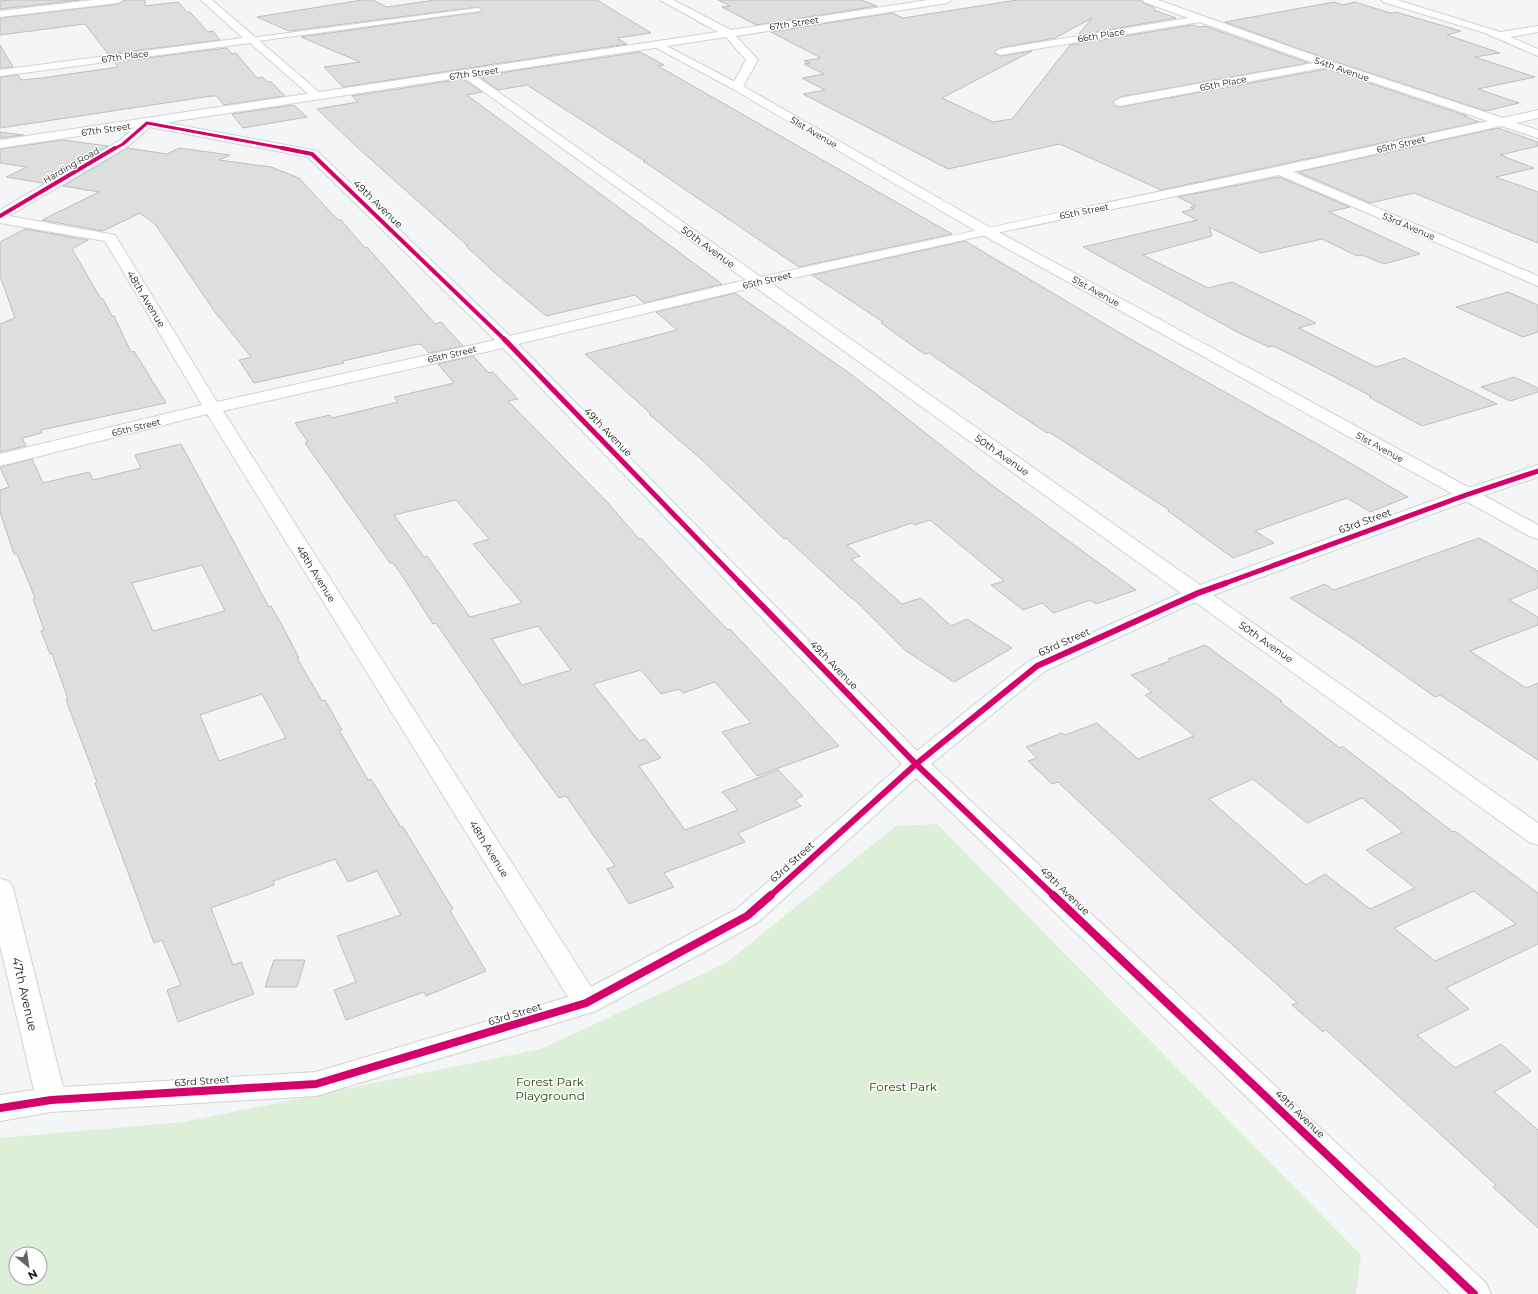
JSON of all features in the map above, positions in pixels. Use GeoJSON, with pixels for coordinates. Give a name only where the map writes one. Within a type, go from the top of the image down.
{"type":"FeatureCollection","features":[{"type":"Feature","properties":{"kind":"street"},"geometry":{"type":"LineString","coordinates":[[0,14],[118,0]]}},
{"type":"Feature","properties":{"kind":"street"},"geometry":{"type":"LineString","coordinates":[[206,0],[250,40],[316,95]]}},
{"type":"Feature","properties":{"kind":"street"},"geometry":{"type":"LineString","coordinates":[[664,0],[728,33],[752,60],[737,87]]}},
{"type":"Feature","properties":{"kind":"street","name":"67th Street"},"geometry":{"type":"LineString","coordinates":[[0,144],[147,123],[316,95],[466,74],[947,0]]}},
{"type":"Feature","properties":{"kind":"street","name":"54th Avenue"},"geometry":{"type":"LineString","coordinates":[[1148,0],[1326,64],[1538,134]]}},
{"type":"Feature","properties":{"kind":"street"},"geometry":{"type":"LineString","coordinates":[[1387,0],[1500,35],[1538,53]]}},
{"type":"Feature","properties":{"kind":"street","name":"66th Place"},"geometry":{"type":"LineString","coordinates":[[1000,52],[1202,19]]}},
{"type":"Feature","properties":{"kind":"street"},"geometry":{"type":"LineString","coordinates":[[1500,35],[1538,29]]}},
{"type":"Feature","properties":{"kind":"street","name":"67th Place"},"geometry":{"type":"LineString","coordinates":[[0,73],[250,40]]}},
{"type":"Feature","properties":{"kind":"street","name":"51st Avenue"},"geometry":{"type":"LineString","coordinates":[[657,44],[737,87],[986,231],[1466,495],[1538,533]]}},
{"type":"Feature","properties":{"kind":"street","name":"65th Place"},"geometry":{"type":"LineString","coordinates":[[1120,102],[1326,64]]}},
{"type":"Feature","properties":{"kind":"street","name":"50th Avenue"},"geometry":{"type":"LineString","coordinates":[[466,74],[476,79],[757,282],[1198,593],[1538,836]]}},
{"type":"Feature","properties":{"kind":"street","name":"65th Street"},"geometry":{"type":"LineString","coordinates":[[0,460],[212,408],[507,342],[757,282],[986,231],[1280,172],[1538,114]]}},
{"type":"Feature","properties":{"kind":"street","name":"Harding Road"},"geometry":{"type":"LineString","coordinates":[[0,218],[117,148],[147,123]]}},
{"type":"Feature","properties":{"kind":"street","name":"49th Avenue"},"geometry":{"type":"LineString","coordinates":[[147,123],[312,154],[507,342],[916,764],[1474,1294]]}},
{"type":"Feature","properties":{"kind":"street","name":"53rd Avenue"},"geometry":{"type":"LineString","coordinates":[[1280,172],[1538,281]]}},
{"type":"Feature","properties":{"kind":"street","name":"48th Avenue"},"geometry":{"type":"LineString","coordinates":[[0,218],[110,238],[212,408],[586,1003]]}},
{"type":"Feature","properties":{"kind":"street","name":"63rd Street"},"geometry":{"type":"LineString","coordinates":[[0,1108],[51,1100],[316,1084],[586,1003],[747,916],[916,764],[1037,666],[1198,593],[1466,495],[1538,471]]}},
{"type":"Feature","properties":{"kind":"street","name":"47th Avenue"},"geometry":{"type":"LineString","coordinates":[[0,888],[51,1100]]}},
{"type":"Feature","properties":{"kind":"lane"},"geometry":{"type":"LineString","coordinates":[[250,40],[478,10]]}},
{"type":"Feature","properties":{"kind":"green space","name":"Forest Park"},"geometry":{"type":"Polygon","coordinates":[[[937,824],[1361,1255],[1356,1294],[0,1294],[0,1138],[184,1122],[541,1049],[726,963],[896,826],[937,824]]]}},
{"type":"Feature","properties":{"kind":"building"},"geometry":{"type":"Polygon","coordinates":[[[80,0],[0,9],[0,1],[80,0]]]}},
{"type":"Feature","properties":{"kind":"building"},"geometry":{"type":"Polygon","coordinates":[[[124,0],[145,0],[145,6],[178,2],[187,12],[190,12],[208,32],[213,31],[220,40],[108,54],[85,24],[0,35],[0,18],[118,4],[124,0]]]}},
{"type":"Feature","properties":{"kind":"building"},"geometry":{"type":"Polygon","coordinates":[[[362,0],[373,0],[387,7],[435,0],[597,0],[651,33],[617,38],[627,44],[343,87],[324,67],[360,62],[301,37],[480,12],[482,10],[478,7],[289,31],[257,17],[362,0]]]}},
{"type":"Feature","properties":{"kind":"building"},"geometry":{"type":"Polygon","coordinates":[[[718,0],[862,0],[877,6],[756,25],[722,7],[730,6],[718,0]]]}},
{"type":"Feature","properties":{"kind":"building"},"geometry":{"type":"Polygon","coordinates":[[[1017,0],[1142,0],[1143,3],[1154,7],[1154,10],[1176,18],[1078,35],[1092,18],[1055,38],[999,48],[994,53],[1000,56],[1032,51],[942,98],[993,122],[1012,119],[1070,45],[1193,25],[1199,27],[1205,26],[1308,63],[1120,97],[1113,102],[1115,106],[1120,107],[1327,69],[1467,116],[1464,116],[1479,122],[1161,190],[1060,144],[948,169],[803,94],[825,90],[802,78],[824,74],[804,64],[810,63],[804,61],[821,58],[771,32],[892,13],[903,18],[1017,0]]]}},
{"type":"Feature","properties":{"kind":"building"},"geometry":{"type":"Polygon","coordinates":[[[1334,2],[1342,5],[1355,2],[1390,13],[1396,12],[1461,31],[1447,35],[1500,53],[1475,57],[1535,77],[1478,89],[1519,103],[1486,111],[1330,60],[1225,22],[1334,2]]]}},
{"type":"Feature","properties":{"kind":"building"},"geometry":{"type":"Polygon","coordinates":[[[0,45],[13,67],[0,68],[0,45]]]}},
{"type":"Feature","properties":{"kind":"building"},"geometry":{"type":"Polygon","coordinates":[[[227,48],[232,54],[236,53],[257,78],[262,77],[267,82],[270,81],[285,96],[224,105],[216,96],[212,96],[0,128],[0,77],[18,75],[21,80],[42,78],[118,67],[114,62],[227,48]]]}},
{"type":"Feature","properties":{"kind":"building"},"geometry":{"type":"Polygon","coordinates":[[[640,52],[664,65],[658,66],[952,234],[799,267],[643,161],[645,161],[527,85],[498,90],[479,76],[640,52]]]}},
{"type":"Feature","properties":{"kind":"building"},"geometry":{"type":"Polygon","coordinates":[[[463,79],[482,92],[467,95],[722,284],[644,303],[635,295],[546,316],[495,273],[466,246],[468,246],[358,148],[317,109],[358,102],[352,96],[463,79]]]}},
{"type":"Feature","properties":{"kind":"building"},"geometry":{"type":"Polygon","coordinates":[[[294,105],[307,117],[243,128],[232,114],[294,105]]]}},
{"type":"Feature","properties":{"kind":"building"},"geometry":{"type":"Polygon","coordinates":[[[1498,128],[1538,142],[1538,146],[1500,155],[1534,168],[1496,177],[1538,192],[1538,243],[1414,193],[1370,203],[1298,172],[1498,128]]]}},
{"type":"Feature","properties":{"kind":"building"},"geometry":{"type":"Polygon","coordinates":[[[0,132],[24,135],[0,138],[0,132]]]}},
{"type":"Feature","properties":{"kind":"building"},"geometry":{"type":"Polygon","coordinates":[[[63,140],[108,146],[43,183],[6,177],[27,167],[0,163],[0,149],[63,140]]]}},
{"type":"Feature","properties":{"kind":"building"},"geometry":{"type":"Polygon","coordinates":[[[127,148],[167,154],[179,148],[230,155],[219,160],[271,167],[299,178],[338,220],[341,220],[365,248],[367,247],[435,324],[441,322],[463,346],[429,353],[422,345],[418,344],[343,361],[344,363],[254,383],[239,360],[251,357],[215,312],[155,224],[140,213],[103,231],[42,220],[99,192],[63,186],[127,148]]]}},
{"type":"Feature","properties":{"kind":"building"},"geometry":{"type":"Polygon","coordinates":[[[1279,177],[1350,207],[1329,212],[1420,254],[1384,264],[1362,255],[1357,256],[1322,239],[1261,253],[1209,227],[1212,236],[1143,255],[1208,288],[1232,282],[1316,323],[1299,328],[1376,367],[1404,358],[1497,404],[1422,426],[1369,397],[1371,396],[1296,357],[1273,346],[1269,347],[1239,333],[1083,247],[1197,220],[1182,212],[1194,209],[1190,207],[1196,206],[1178,197],[1279,177]]]}},
{"type":"Feature","properties":{"kind":"building"},"geometry":{"type":"Polygon","coordinates":[[[25,229],[88,240],[72,249],[101,299],[103,299],[112,316],[114,316],[131,352],[134,351],[166,403],[41,430],[42,433],[22,438],[26,446],[0,452],[0,324],[15,318],[0,276],[0,242],[25,229]]]}},
{"type":"Feature","properties":{"kind":"building"},"geometry":{"type":"Polygon","coordinates":[[[965,241],[1125,336],[1321,446],[1408,497],[1370,512],[1347,498],[1255,531],[1274,543],[1233,558],[1168,511],[1169,510],[1049,432],[1047,433],[929,353],[924,354],[881,323],[883,322],[812,275],[965,241]]]}},
{"type":"Feature","properties":{"kind":"building"},"geometry":{"type":"Polygon","coordinates":[[[1508,292],[1538,305],[1538,332],[1523,337],[1456,307],[1508,292]]]}},
{"type":"Feature","properties":{"kind":"building"},"geometry":{"type":"Polygon","coordinates":[[[735,293],[852,375],[989,483],[1136,590],[1096,604],[1090,600],[1054,613],[1042,603],[1023,610],[991,585],[1004,581],[930,520],[914,525],[912,523],[847,545],[860,556],[851,559],[902,604],[921,598],[951,626],[967,619],[1012,648],[954,682],[906,651],[854,599],[852,599],[786,538],[784,539],[702,460],[649,414],[651,414],[585,354],[677,330],[656,312],[735,293]]]}},
{"type":"Feature","properties":{"kind":"building"},"geometry":{"type":"Polygon","coordinates":[[[473,356],[489,373],[493,372],[518,399],[508,401],[609,504],[639,539],[641,538],[728,630],[730,629],[839,746],[757,776],[722,732],[751,723],[715,682],[683,693],[679,689],[661,694],[641,670],[593,684],[639,741],[645,739],[661,758],[639,766],[685,830],[738,810],[722,792],[778,770],[803,796],[795,800],[801,806],[738,833],[745,842],[664,873],[674,887],[629,904],[607,869],[615,866],[566,796],[559,798],[509,730],[436,623],[433,624],[403,577],[393,563],[390,563],[305,443],[308,442],[295,423],[330,415],[332,418],[398,402],[394,397],[454,383],[438,364],[473,356]],[[456,500],[394,515],[424,557],[427,556],[470,617],[522,603],[473,544],[489,539],[456,500]],[[538,626],[492,639],[522,685],[571,670],[538,626]]]}},
{"type":"Feature","properties":{"kind":"building"},"geometry":{"type":"Polygon","coordinates":[[[1514,377],[1538,388],[1538,392],[1510,401],[1481,387],[1514,377]]]}},
{"type":"Feature","properties":{"kind":"building"},"geometry":{"type":"Polygon","coordinates":[[[181,444],[269,607],[271,606],[282,625],[299,658],[297,658],[322,701],[325,700],[342,730],[339,730],[368,780],[371,779],[401,827],[403,827],[453,909],[450,911],[486,971],[426,996],[424,992],[346,1020],[334,990],[356,982],[337,936],[401,915],[377,871],[348,882],[335,859],[273,881],[274,885],[211,908],[233,965],[241,962],[254,994],[178,1022],[167,990],[181,985],[162,940],[154,943],[95,783],[97,782],[66,700],[68,699],[52,654],[50,654],[41,631],[44,630],[33,599],[35,598],[17,554],[14,554],[0,512],[0,490],[9,487],[0,467],[32,459],[43,483],[89,472],[93,480],[141,468],[135,455],[181,444]],[[202,565],[132,583],[153,631],[225,611],[202,565]],[[262,694],[200,715],[219,761],[286,738],[262,694]]]}},
{"type":"Feature","properties":{"kind":"building"},"geometry":{"type":"Polygon","coordinates":[[[1479,538],[1538,571],[1538,588],[1509,600],[1538,617],[1538,625],[1470,651],[1526,688],[1538,683],[1538,760],[1440,695],[1435,697],[1355,640],[1290,598],[1325,584],[1334,590],[1479,538]]]}},
{"type":"Feature","properties":{"kind":"building"},"geometry":{"type":"Polygon","coordinates":[[[1205,645],[1282,701],[1280,702],[1340,748],[1342,746],[1453,832],[1455,831],[1538,893],[1538,944],[1446,988],[1469,1009],[1417,1035],[1455,1068],[1501,1044],[1531,1071],[1494,1092],[1538,1130],[1538,1228],[1493,1187],[1496,1185],[1326,1030],[1323,1032],[1292,1005],[1297,1003],[1208,923],[1058,782],[1052,784],[1028,761],[1037,758],[1026,747],[1062,733],[1065,735],[1097,723],[1138,759],[1194,736],[1145,695],[1152,692],[1131,675],[1170,661],[1168,659],[1205,645]],[[1253,779],[1209,799],[1306,885],[1325,874],[1370,909],[1415,888],[1366,850],[1403,832],[1362,798],[1307,823],[1253,779]],[[1474,891],[1394,928],[1435,961],[1516,924],[1474,891]]]}},
{"type":"Feature","properties":{"kind":"building"},"geometry":{"type":"Polygon","coordinates":[[[274,960],[305,960],[297,987],[265,987],[274,960]]]}},
{"type":"Feature","properties":{"kind":"cycle path"},"geometry":{"type":"LineString","coordinates":[[0,216],[123,144],[147,123],[312,154],[507,342],[916,764],[1474,1294]]}},
{"type":"Feature","properties":{"kind":"cycle path"},"geometry":{"type":"LineString","coordinates":[[0,1108],[51,1100],[316,1084],[586,1003],[747,916],[916,764],[1037,666],[1198,593],[1466,495],[1538,471]]}},
{"type":"Feature","properties":{"kind":"park label","name":"Forest Park Playground"},"geometry":{"type":"Point","coordinates":[550,1088]}}]}
